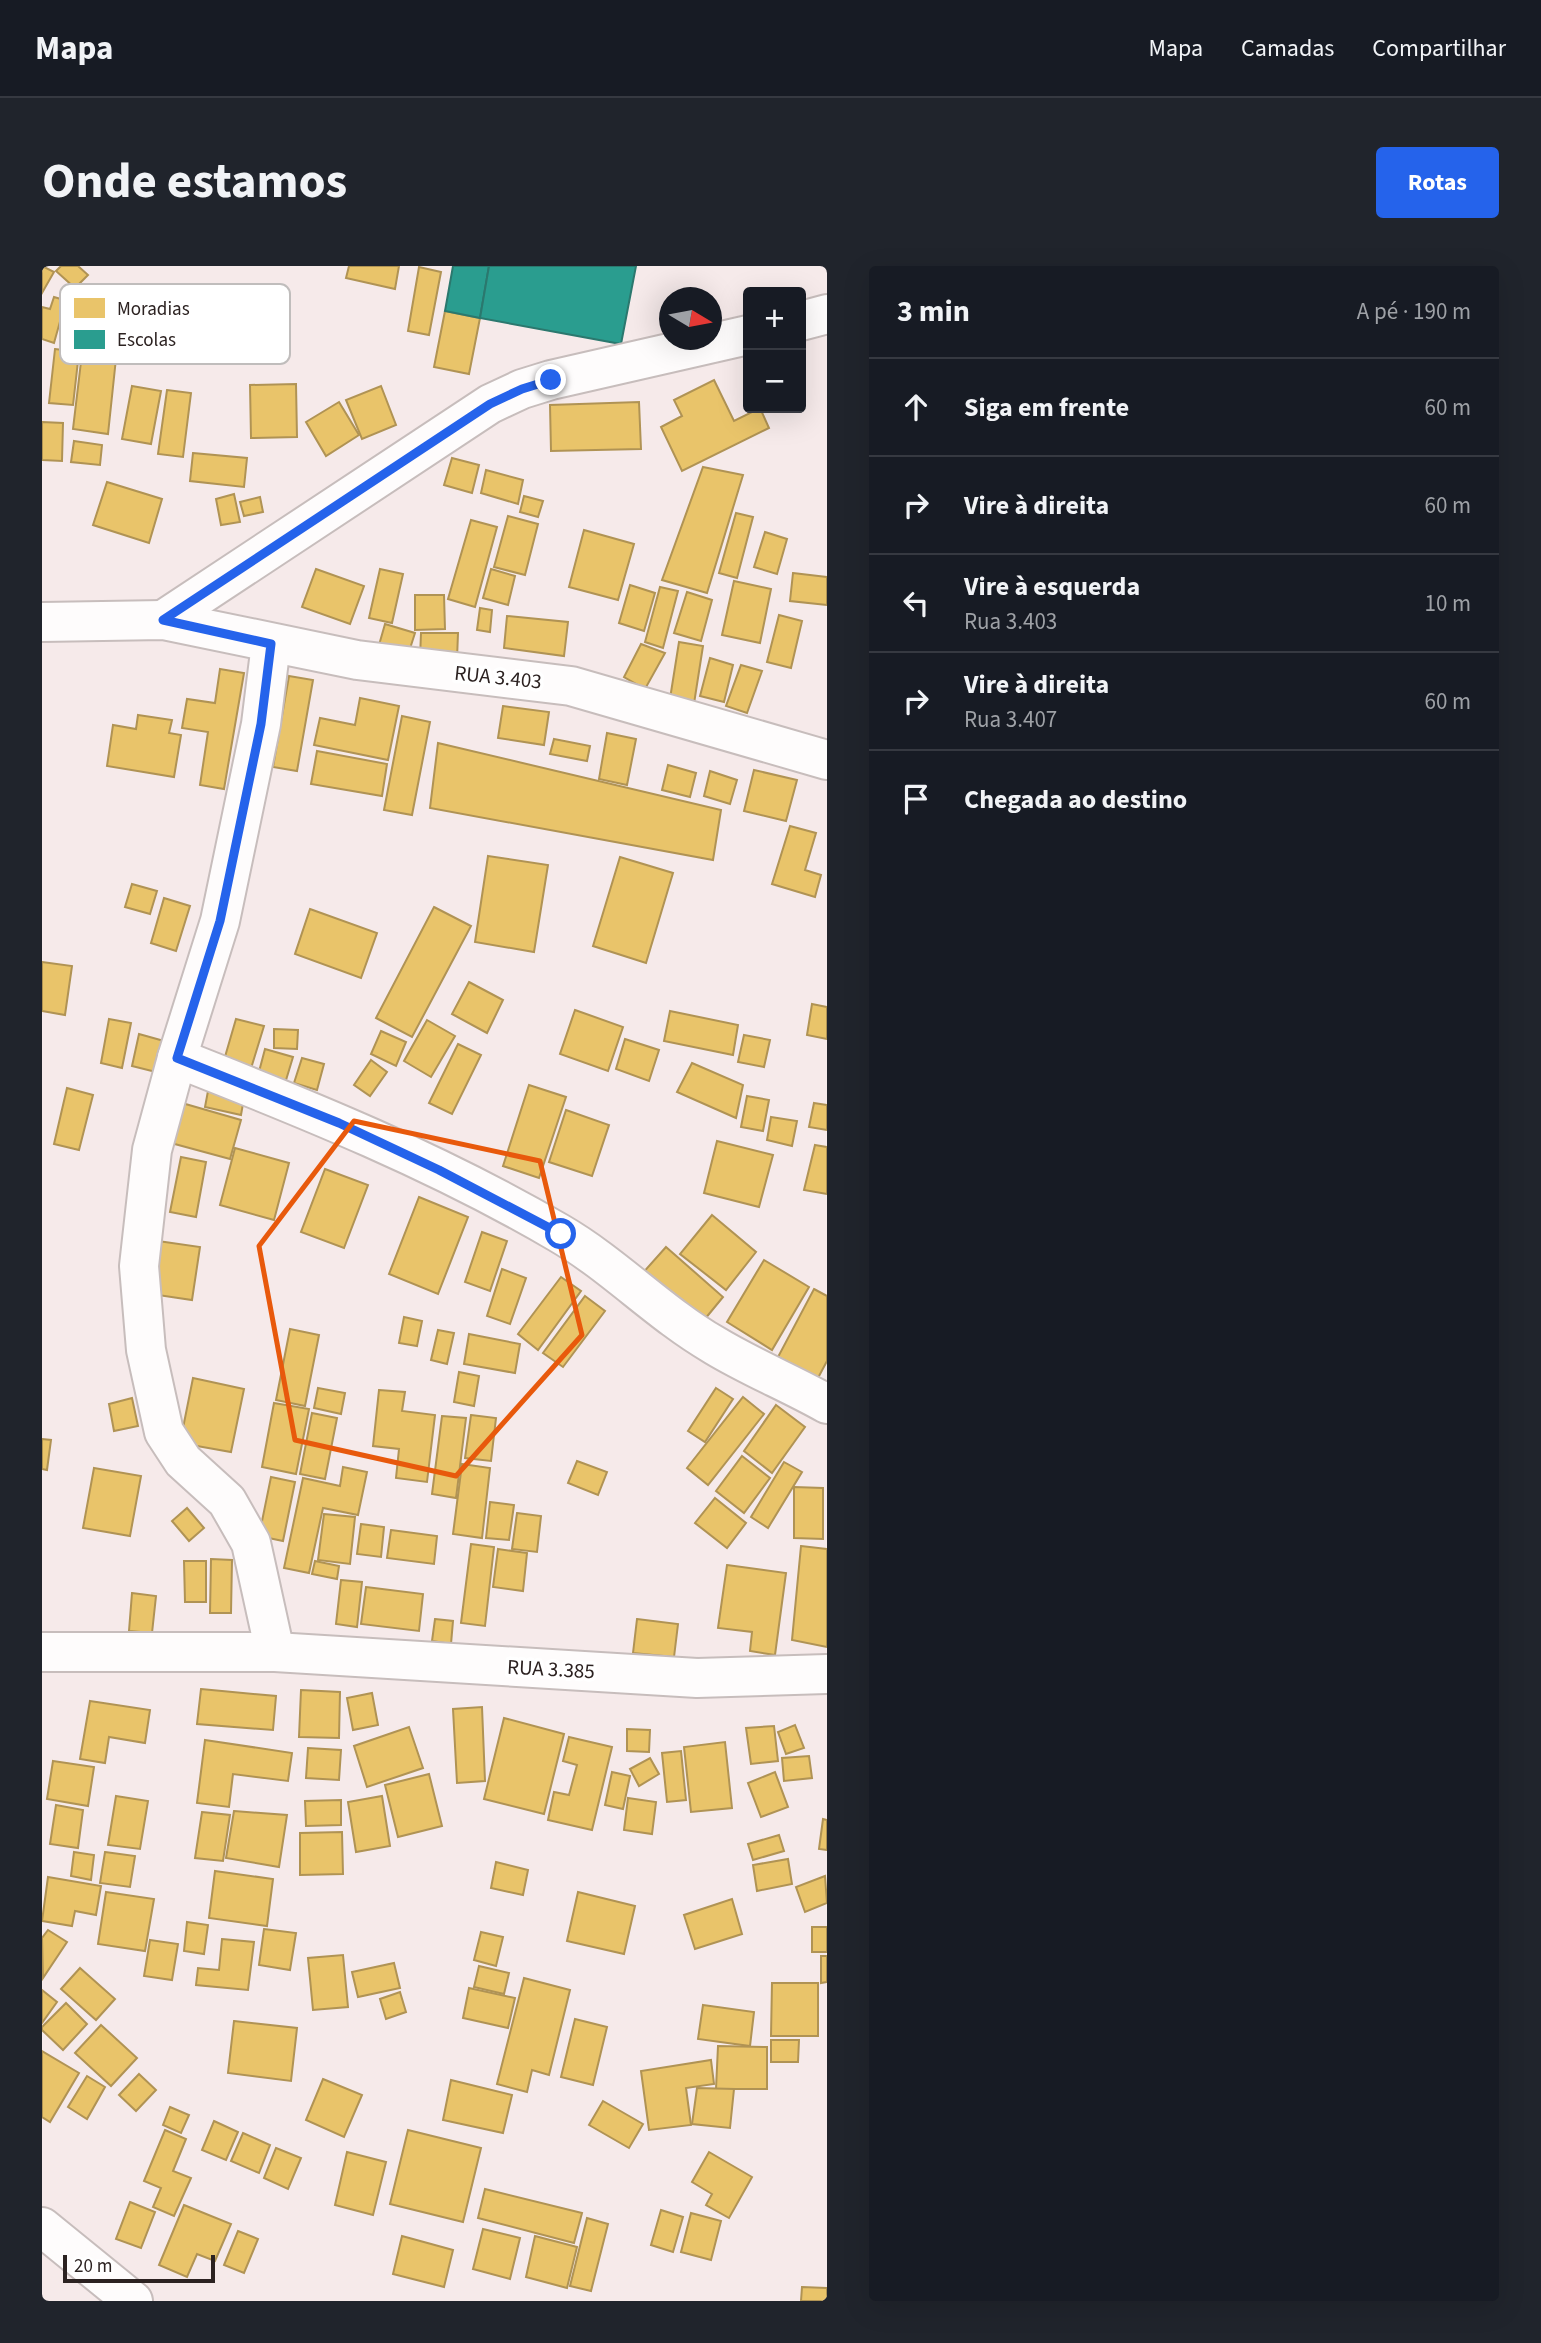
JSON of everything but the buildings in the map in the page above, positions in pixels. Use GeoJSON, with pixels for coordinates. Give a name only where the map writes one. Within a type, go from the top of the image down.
{"type":"FeatureCollection","features":[{"type":"Feature","properties":{"kind":"street"},"geometry":{"type":"LineString","coordinates":[[806,320],[827,314]]}},
{"type":"Feature","properties":{"kind":"street"},"geometry":{"type":"LineString","coordinates":[[163,620],[500,399],[551,380],[743,336]]}},
{"type":"Feature","properties":{"kind":"street","name":"RUA 3.403"},"geometry":{"type":"LineString","coordinates":[[42,622],[163,620],[357,660],[571,686],[827,760]]}},
{"type":"Feature","properties":{"kind":"street"},"geometry":{"type":"LineString","coordinates":[[271,644],[261,724],[220,921],[177,1058],[152,1150],[139,1266],[146,1350],[164,1432],[183,1461],[227,1501],[251,1543],[275,1652]]}},
{"type":"Feature","properties":{"kind":"street"},"geometry":{"type":"LineString","coordinates":[[177,1058],[339,1123],[500,1201],[561,1234],[712,1345],[827,1404]]}},
{"type":"Feature","properties":{"kind":"street","name":"RUA 3.385"},"geometry":{"type":"LineString","coordinates":[[42,1652],[275,1652],[697,1678],[827,1674]]}},
{"type":"Feature","properties":{"kind":"street"},"geometry":{"type":"LineString","coordinates":[[42,2227],[133,2301]]}},
{"type":"Feature","properties":{"kind":"highlighted area"},"geometry":{"type":"Polygon","coordinates":[[[354,1121],[540,1161],[582,1335],[456,1476],[295,1440],[259,1246],[354,1121]]]}},
{"type":"Feature","properties":{"kind":"route"},"geometry":{"type":"LineString","coordinates":[[551,380],[522,389],[490,404],[163,620],[271,644],[261,724],[220,921],[177,1058],[339,1123],[439,1170],[561,1234]]}}]}
